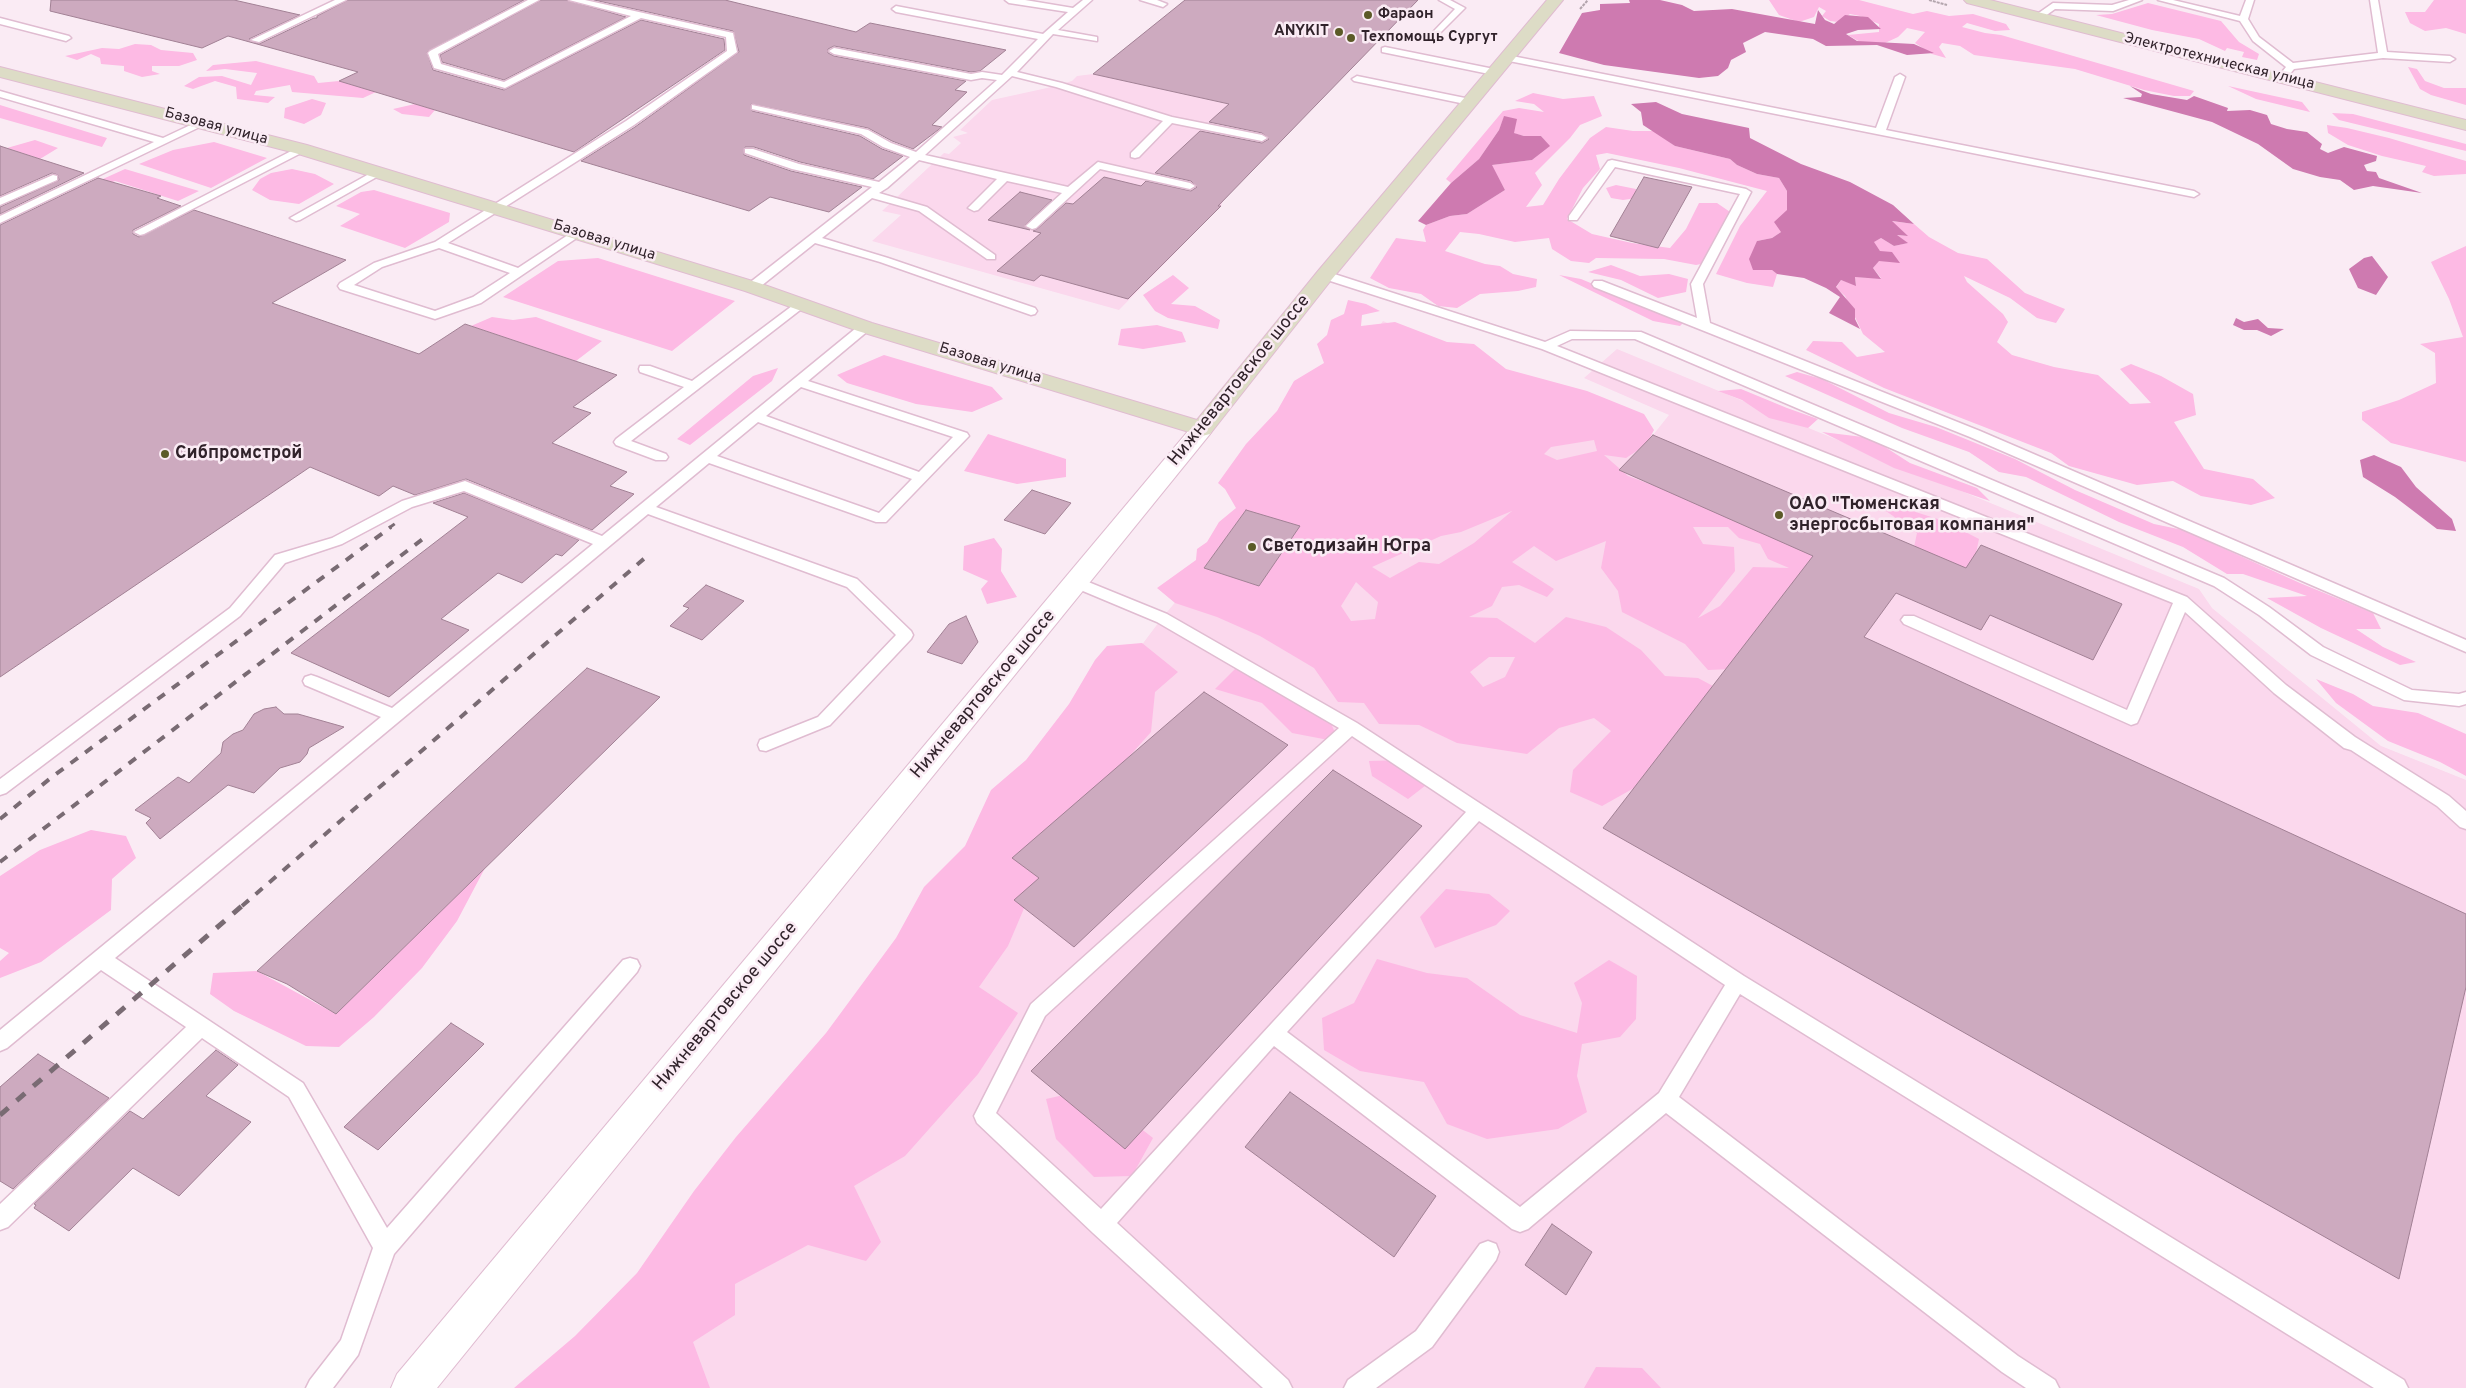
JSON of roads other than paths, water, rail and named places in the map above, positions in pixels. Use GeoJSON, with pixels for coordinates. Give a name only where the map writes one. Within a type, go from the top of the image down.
{"type":"FeatureCollection","features":[{"type":"Feature","properties":{"kind":"street","name":"Нижневартовское шоссе"},"geometry":{"type":"LineString","coordinates":[[411,1388],[1554,0]]}},
{"type":"Feature","properties":{"kind":"street","name":"Электротехническая улица"},"geometry":{"type":"LineString","coordinates":[[1972,0],[2038,17],[2286,72],[2466,125]]}},
{"type":"Feature","properties":{"kind":"street","name":"Базовая улица"},"geometry":{"type":"LineString","coordinates":[[1,72],[301,149],[752,287],[866,326],[1202,429]]}},
{"type":"Feature","properties":{"kind":"lane"},"geometry":{"type":"LineString","coordinates":[[256,40],[342,0]]}},
{"type":"Feature","properties":{"kind":"lane"},"geometry":{"type":"LineString","coordinates":[[535,0],[433,53],[437,66],[505,85],[639,15]]}},
{"type":"Feature","properties":{"kind":"lane"},"geometry":{"type":"LineString","coordinates":[[573,0],[730,35],[732,52],[630,123],[439,244],[378,265],[344,286],[435,315],[477,300],[578,234]]}},
{"type":"Feature","properties":{"kind":"lane"},"geometry":{"type":"LineString","coordinates":[[1010,0],[1076,11]]}},
{"type":"Feature","properties":{"kind":"lane"},"geometry":{"type":"LineString","coordinates":[[752,287],[918,157],[1007,76],[1048,34],[1088,0]]}},
{"type":"Feature","properties":{"kind":"lane"},"geometry":{"type":"LineString","coordinates":[[1144,0],[1163,4]]}},
{"type":"Feature","properties":{"kind":"lane"},"geometry":{"type":"LineString","coordinates":[[1437,33],[1461,8],[1442,0]]}},
{"type":"Feature","properties":{"kind":"lane"},"geometry":{"type":"LineString","coordinates":[[2038,17],[2057,2],[2113,8],[2138,0]]}},
{"type":"Feature","properties":{"kind":"lane"},"geometry":{"type":"LineString","coordinates":[[2162,0],[2243,20],[2256,39],[2286,72],[2383,55],[2450,59]]}},
{"type":"Feature","properties":{"kind":"lane"},"geometry":{"type":"LineString","coordinates":[[2243,20],[2250,0]]}},
{"type":"Feature","properties":{"kind":"lane"},"geometry":{"type":"LineString","coordinates":[[2374,0],[2383,55]]}},
{"type":"Feature","properties":{"kind":"lane"},"geometry":{"type":"LineString","coordinates":[[317,2],[330,5]]}},
{"type":"Feature","properties":{"kind":"lane"},"geometry":{"type":"LineString","coordinates":[[896,9],[1048,34],[1094,39]]}},
{"type":"Feature","properties":{"kind":"lane"},"geometry":{"type":"LineString","coordinates":[[0,21],[66,38]]}},
{"type":"Feature","properties":{"kind":"lane"},"geometry":{"type":"LineString","coordinates":[[1385,50],[1494,72]]}},
{"type":"Feature","properties":{"kind":"lane"},"geometry":{"type":"LineString","coordinates":[[834,51],[971,77],[982,75],[1007,76],[1059,85],[1170,120],[1262,138]]}},
{"type":"Feature","properties":{"kind":"lane"},"geometry":{"type":"LineString","coordinates":[[1507,58],[2194,194]]}},
{"type":"Feature","properties":{"kind":"lane"},"geometry":{"type":"LineString","coordinates":[[1880,131],[1900,77]]}},
{"type":"Feature","properties":{"kind":"lane"},"geometry":{"type":"LineString","coordinates":[[1357,78],[1470,102]]}},
{"type":"Feature","properties":{"kind":"lane"},"geometry":{"type":"LineString","coordinates":[[0,94],[164,142]]}},
{"type":"Feature","properties":{"kind":"lane"},"geometry":{"type":"LineString","coordinates":[[756,107],[864,132],[887,145],[918,157],[1070,191]]}},
{"type":"Feature","properties":{"kind":"lane"},"geometry":{"type":"LineString","coordinates":[[1135,155],[1170,120]]}},
{"type":"Feature","properties":{"kind":"lane"},"geometry":{"type":"LineString","coordinates":[[0,220],[203,123]]}},
{"type":"Feature","properties":{"kind":"lane"},"geometry":{"type":"LineString","coordinates":[[140,232],[301,149]]}},
{"type":"Feature","properties":{"kind":"lane"},"geometry":{"type":"LineString","coordinates":[[750,152],[796,167],[882,186]]}},
{"type":"Feature","properties":{"kind":"lane"},"geometry":{"type":"LineString","coordinates":[[1573,218],[1612,163],[1746,192],[1698,284],[1704,325]]}},
{"type":"Feature","properties":{"kind":"lane"},"geometry":{"type":"LineString","coordinates":[[1032,226],[1098,165],[1190,186]]}},
{"type":"Feature","properties":{"kind":"lane"},"geometry":{"type":"LineString","coordinates":[[296,218],[378,172]]}},
{"type":"Feature","properties":{"kind":"lane"},"geometry":{"type":"LineString","coordinates":[[974,208],[1005,177]]}},
{"type":"Feature","properties":{"kind":"lane"},"geometry":{"type":"LineString","coordinates":[[0,202],[53,178]]}},
{"type":"Feature","properties":{"kind":"lane"},"geometry":{"type":"LineString","coordinates":[[872,194],[923,209],[991,257]]}},
{"type":"Feature","properties":{"kind":"lane"},"geometry":{"type":"LineString","coordinates":[[814,239],[884,260],[1032,312]]}},
{"type":"Feature","properties":{"kind":"lane"},"geometry":{"type":"LineString","coordinates":[[439,244],[518,272]]}},
{"type":"Feature","properties":{"kind":"lane"},"geometry":{"type":"LineString","coordinates":[[1325,276],[1546,346],[2182,601],[2280,689],[2350,743],[2355,744],[2443,801],[2466,822]]}},
{"type":"Feature","properties":{"kind":"lane"},"geometry":{"type":"LineString","coordinates":[[1598,284],[1975,434],[2466,646]]}},
{"type":"Feature","properties":{"kind":"lane"},"geometry":{"type":"LineString","coordinates":[[660,457],[621,442],[800,304]]}},
{"type":"Feature","properties":{"kind":"lane"},"geometry":{"type":"LineString","coordinates":[[0,1042],[866,326]]}},
{"type":"Feature","properties":{"kind":"lane"},"geometry":{"type":"LineString","coordinates":[[1546,346],[1570,335],[1637,335],[2219,582],[2264,611],[2317,651],[2410,696],[2459,700],[2466,698]]}},
{"type":"Feature","properties":{"kind":"lane"},"geometry":{"type":"LineString","coordinates":[[645,369],[694,386]]}},
{"type":"Feature","properties":{"kind":"lane"},"geometry":{"type":"LineString","coordinates":[[708,458],[881,519],[962,436],[799,382]]}},
{"type":"Feature","properties":{"kind":"lane"},"geometry":{"type":"LineString","coordinates":[[757,417],[921,478]]}},
{"type":"Feature","properties":{"kind":"lane"},"geometry":{"type":"LineString","coordinates":[[0,788],[236,612],[280,559],[336,541],[406,504],[465,486],[605,543]]}},
{"type":"Feature","properties":{"kind":"lane"},"geometry":{"type":"LineString","coordinates":[[646,509],[852,583],[905,635],[824,721],[766,745]]}},
{"type":"Feature","properties":{"kind":"lane"},"geometry":{"type":"LineString","coordinates":[[1076,582],[1162,618],[1351,727],[1737,982],[2396,1388]]}},
{"type":"Feature","properties":{"kind":"lane"},"geometry":{"type":"LineString","coordinates":[[1909,620],[2131,719],[2182,601]]}},
{"type":"Feature","properties":{"kind":"lane"},"geometry":{"type":"LineString","coordinates":[[311,681],[395,716]]}},
{"type":"Feature","properties":{"kind":"lane"},"geometry":{"type":"LineString","coordinates":[[1280,1388],[1100,1225],[984,1116],[1038,1010],[1351,727]]}},
{"type":"Feature","properties":{"kind":"lane"},"geometry":{"type":"LineString","coordinates":[[1100,1225],[1272,1033],[1478,810]]}},
{"type":"Feature","properties":{"kind":"lane"},"geometry":{"type":"LineString","coordinates":[[101,960],[296,1090],[385,1247]]}},
{"type":"Feature","properties":{"kind":"lane"},"geometry":{"type":"LineString","coordinates":[[318,1388],[350,1347],[385,1247],[630,966]]}},
{"type":"Feature","properties":{"kind":"lane"},"geometry":{"type":"LineString","coordinates":[[1272,1033],[1520,1221],[1666,1100],[1737,982]]}},
{"type":"Feature","properties":{"kind":"lane"},"geometry":{"type":"LineString","coordinates":[[0,1219],[201,1026]]}},
{"type":"Feature","properties":{"kind":"lane"},"geometry":{"type":"LineString","coordinates":[[1666,1100],[2010,1364],[2047,1388]]}},
{"type":"Feature","properties":{"kind":"lane"},"geometry":{"type":"LineString","coordinates":[[1356,1388],[1424,1339],[1488,1252]]}},
{"type":"Feature","properties":{"kind":"railway"},"geometry":{"type":"LineString","coordinates":[[389,528],[400,520]]}},
{"type":"Feature","properties":{"kind":"railway"},"geometry":{"type":"LineString","coordinates":[[0,819],[52,777],[391,527]]}},
{"type":"Feature","properties":{"kind":"railway"},"geometry":{"type":"LineString","coordinates":[[0,862],[424,538]]}},
{"type":"Feature","properties":{"kind":"railway"},"geometry":{"type":"LineString","coordinates":[[242,906],[646,557]]}},
{"type":"Feature","properties":{"kind":"railway"},"geometry":{"type":"LineString","coordinates":[[0,1115],[243,905]]}},
{"type":"Feature","properties":{"kind":"place","name":"Фараон"},"geometry":{"type":"Point","coordinates":[1368,15]}},
{"type":"Feature","properties":{"kind":"place","name":"ANYKIT"},"geometry":{"type":"Point","coordinates":[1339,32]}},
{"type":"Feature","properties":{"kind":"place","name":"Техпомощь Сургут"},"geometry":{"type":"Point","coordinates":[1351,38]}},
{"type":"Feature","properties":{"kind":"place","name":"Сибпромстрой"},"geometry":{"type":"Point","coordinates":[165,454]}},
{"type":"Feature","properties":{"kind":"place","name":"ОАО \"Тюменская энергосбытовая компания\""},"geometry":{"type":"Point","coordinates":[1779,515]}},
{"type":"Feature","properties":{"kind":"place","name":"Светодизайн Югра"},"geometry":{"type":"Point","coordinates":[1252,547]}}]}
